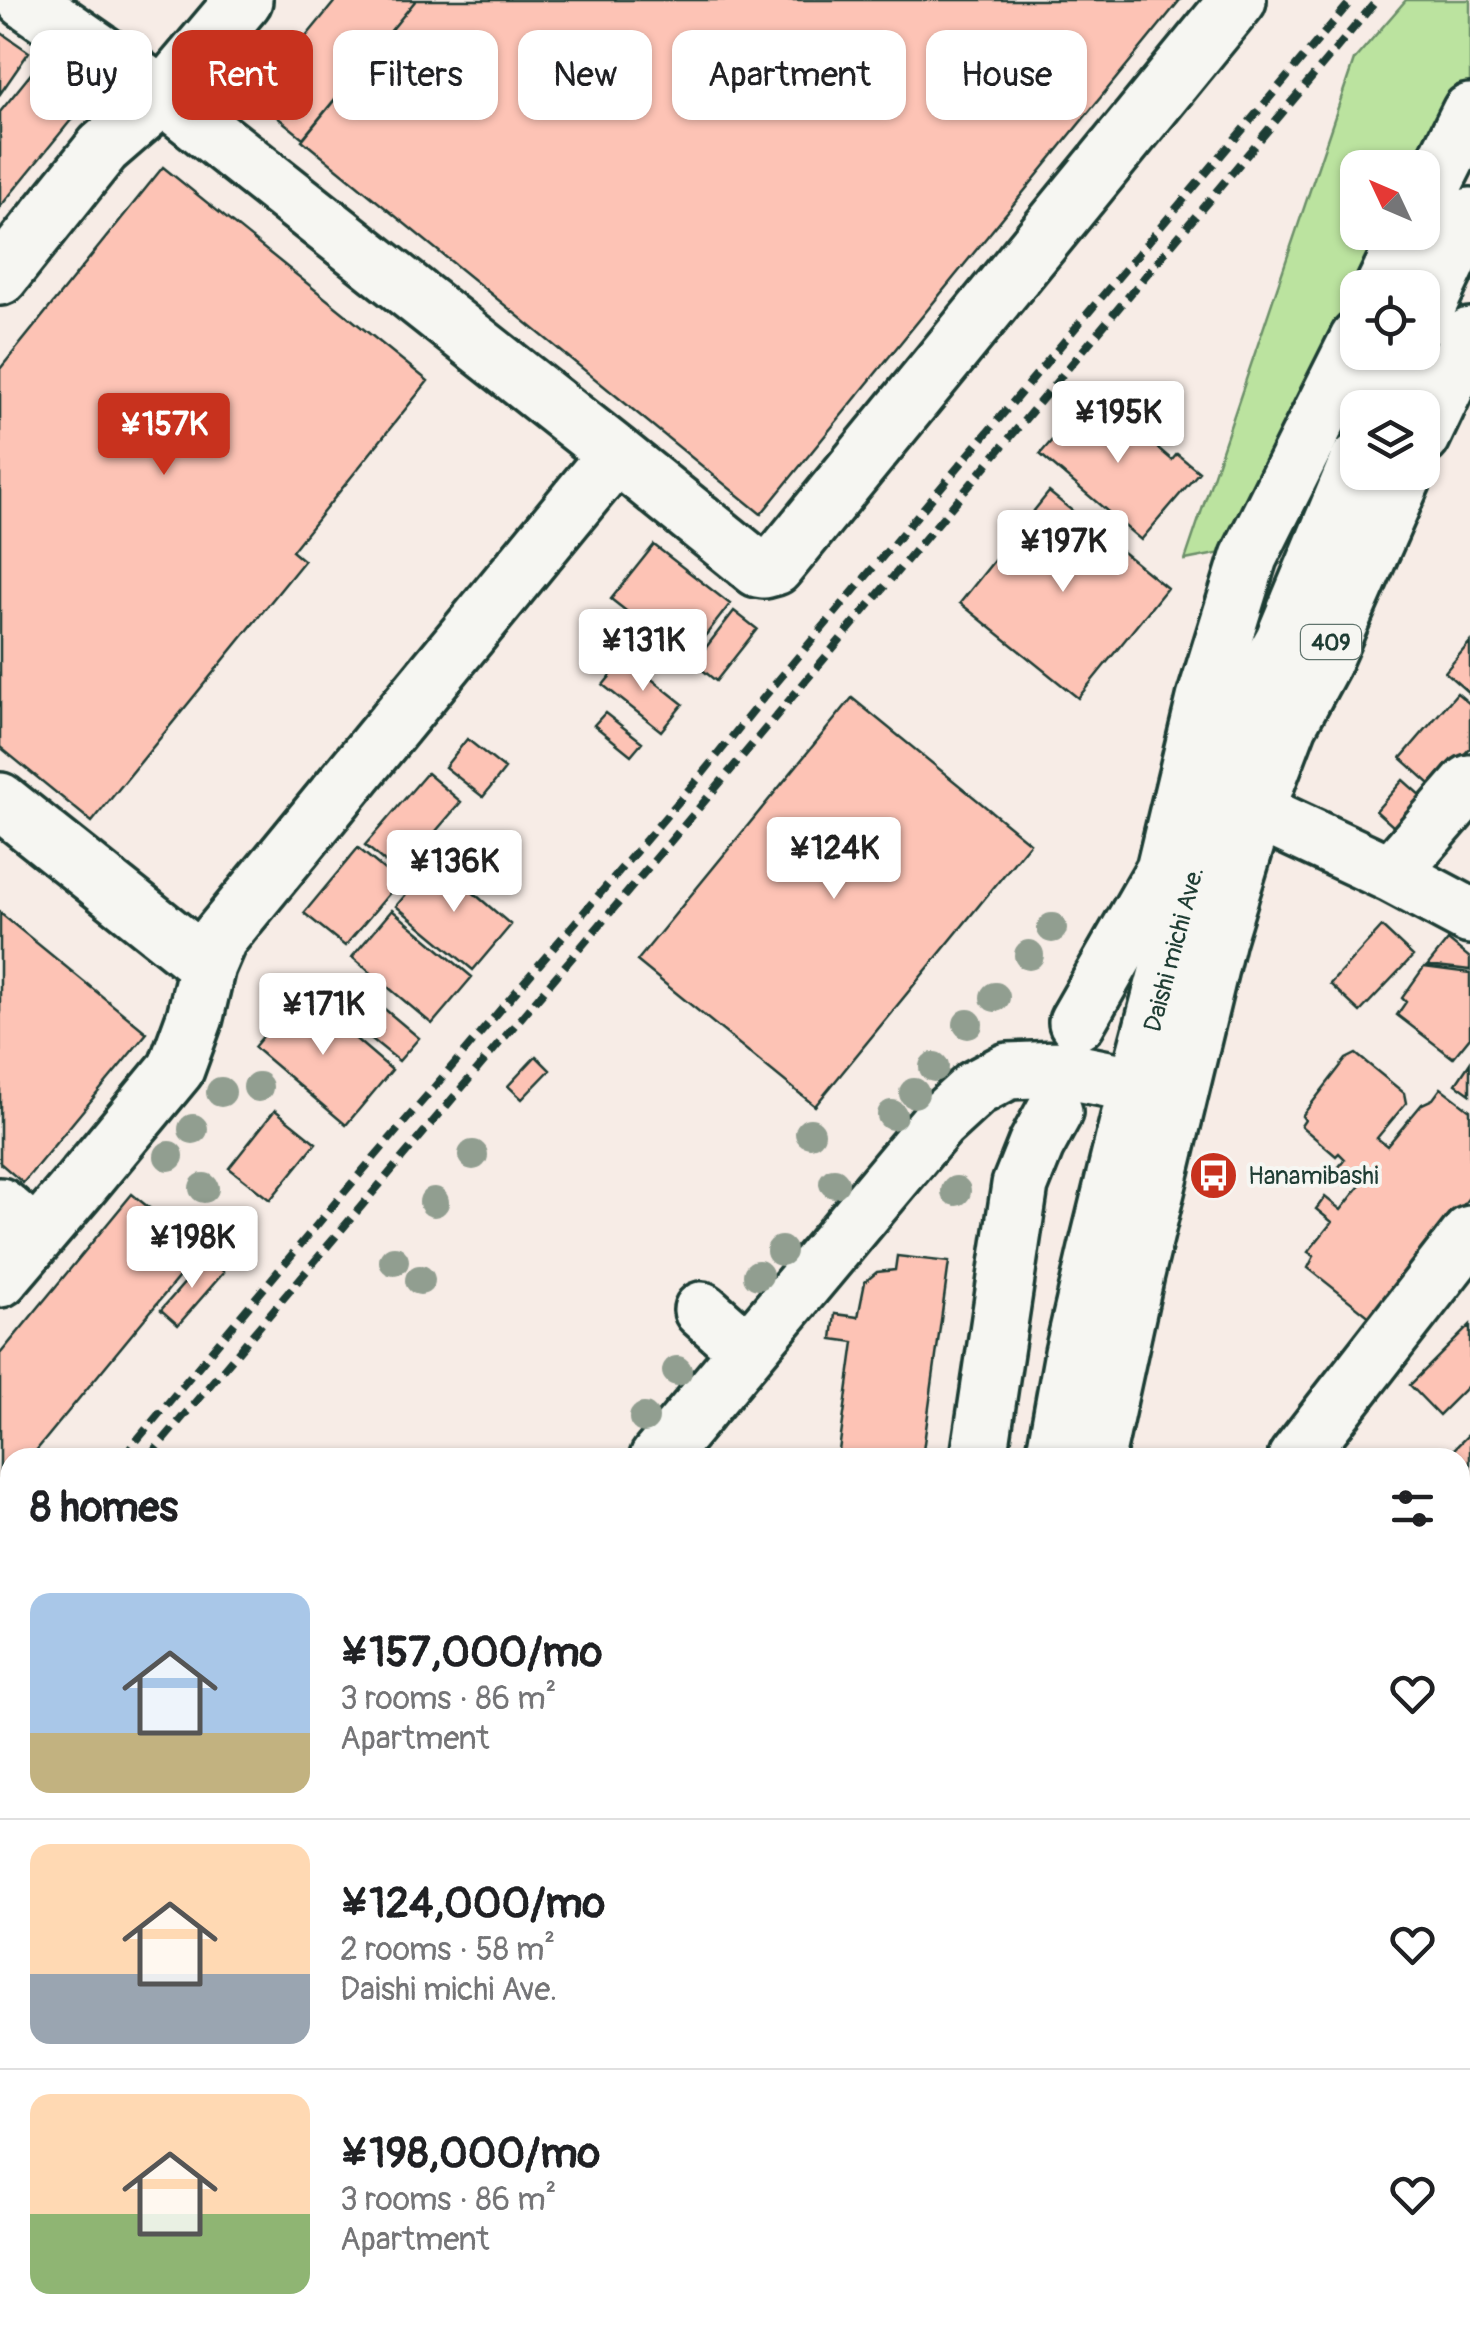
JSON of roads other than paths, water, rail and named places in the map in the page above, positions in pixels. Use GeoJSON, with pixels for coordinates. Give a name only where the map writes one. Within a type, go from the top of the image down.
{"type":"FeatureCollection","features":[{"type":"Feature","properties":{"kind":"main road"},"geometry":{"type":"LineString","coordinates":[[25,0],[163,96],[764,570],[775,567],[1238,0]]}},
{"type":"Feature","properties":{"kind":"main road"},"geometry":{"type":"LineString","coordinates":[[0,277],[103,148],[163,96],[244,0]]}},
{"type":"Feature","properties":{"kind":"main road"},"geometry":{"type":"LineString","coordinates":[[1440,172],[1470,112]]}},
{"type":"Feature","properties":{"kind":"main road"},"geometry":{"type":"LineString","coordinates":[[1440,280],[1470,216]]}},
{"type":"Feature","properties":{"kind":"main road"},"geometry":{"type":"LineString","coordinates":[[1440,399],[1470,336]]}},
{"type":"Feature","properties":{"kind":"main road"},"geometry":{"type":"LineString","coordinates":[[1077,1022],[1164,870],[1205,699],[1248,558],[1342,370]]}},
{"type":"Feature","properties":{"kind":"main road"},"geometry":{"type":"LineString","coordinates":[[0,1279],[18,1222],[176,1068],[196,1017],[206,966],[219,938],[616,454]]}},
{"type":"Feature","properties":{"kind":"main road","name":"Daishi michi Ave."},"geometry":{"type":"LineString","coordinates":[[1098,1448],[1217,939],[1236,801],[1243,712],[1283,641],[1346,490]]}},
{"type":"Feature","properties":{"kind":"main road","name":"Daishi michi Ave."},"geometry":{"type":"LineString","coordinates":[[1056,1448],[1073,1353],[1137,1085],[1236,801],[1288,724],[1322,664],[1398,490]]}},
{"type":"Feature","properties":{"kind":"main road"},"geometry":{"type":"LineString","coordinates":[[1391,874],[1470,783]]}},
{"type":"Feature","properties":{"kind":"main road"},"geometry":{"type":"LineString","coordinates":[[0,800],[206,966]]}},
{"type":"Feature","properties":{"kind":"main road"},"geometry":{"type":"LineString","coordinates":[[1236,801],[1470,916]]}},
{"type":"Feature","properties":{"kind":"main road"},"geometry":{"type":"LineString","coordinates":[[666,1448],[938,1123],[976,1088],[1008,1071],[1059,1069],[1137,1085]]}},
{"type":"Feature","properties":{"kind":"main road"},"geometry":{"type":"LineString","coordinates":[[981,1448],[1020,1185],[1054,1112]]}},
{"type":"Feature","properties":{"kind":"main road"},"geometry":{"type":"LineString","coordinates":[[1304,1448],[1470,1234]]}},
{"type":"Feature","properties":{"kind":"main road"},"geometry":{"type":"LineString","coordinates":[[702,1310],[748,1350]]}},
{"type":"Feature","properties":{"kind":"railway"},"geometry":{"type":"LineString","coordinates":[[130,1448],[1352,0]]}},
{"type":"Feature","properties":{"kind":"railway"},"geometry":{"type":"LineString","coordinates":[[156,1448],[1377,0]]}},
{"type":"Feature","properties":{"kind":"place","name":"Hanamibashi"},"geometry":{"type":"Point","coordinates":[1213,1175]}}]}
